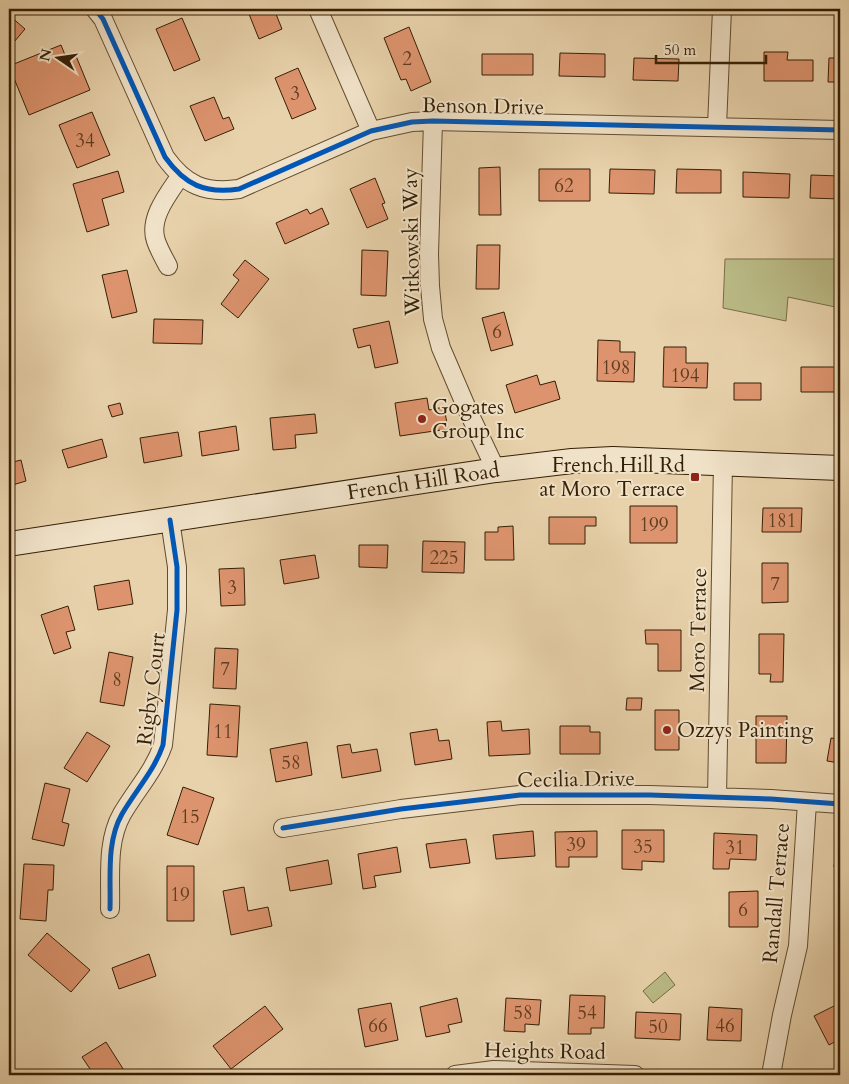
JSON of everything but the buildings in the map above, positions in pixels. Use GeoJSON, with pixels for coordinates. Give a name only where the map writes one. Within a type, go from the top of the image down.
{"type":"FeatureCollection","features":[{"type":"Feature","properties":{"kind":"main road","name":"French Hill Road"},"geometry":{"type":"LineString","coordinates":[[9,544],[496,470],[564,462],[613,459],[840,468]]}},
{"type":"Feature","properties":{"kind":"street","name":"Benson Drive"},"geometry":{"type":"LineString","coordinates":[[95,9],[103,19],[165,157],[181,175],[196,186],[210,190],[225,191],[239,188],[371,131],[394,125],[433,121],[840,130]]}},
{"type":"Feature","properties":{"kind":"street"},"geometry":{"type":"LineString","coordinates":[[318,9],[371,131]]}},
{"type":"Feature","properties":{"kind":"street"},"geometry":{"type":"LineString","coordinates":[[717,126],[722,9]]}},
{"type":"Feature","properties":{"kind":"street","name":"Witkowski Way"},"geometry":{"type":"LineString","coordinates":[[433,121],[429,254],[433,319],[441,348],[496,470]]}},
{"type":"Feature","properties":{"kind":"street"},"geometry":{"type":"LineString","coordinates":[[168,266],[155,239],[156,218],[162,203],[181,175]]}},
{"type":"Feature","properties":{"kind":"street","name":"Moro Terrace"},"geometry":{"type":"LineString","coordinates":[[717,798],[723,463]]}},
{"type":"Feature","properties":{"kind":"street","name":"Rigby Court"},"geometry":{"type":"LineString","coordinates":[[110,909],[112,848],[115,831],[122,815],[158,760],[163,745],[176,610],[177,567],[170,520]]}},
{"type":"Feature","properties":{"kind":"street","name":"Cecilia Drive"},"geometry":{"type":"LineString","coordinates":[[283,828],[401,809],[520,795],[650,795],[840,804]]}},
{"type":"Feature","properties":{"kind":"street","name":"Randall Terrace"},"geometry":{"type":"LineString","coordinates":[[771,1075],[782,1015],[798,946],[806,802]]}},
{"type":"Feature","properties":{"kind":"street","name":"Heights Road"},"geometry":{"type":"LineString","coordinates":[[454,1075],[494,1070],[635,1075]]}},
{"type":"Feature","properties":{"kind":"green space"},"geometry":{"type":"Polygon","coordinates":[[[725,259],[840,259],[840,308],[788,297],[786,321],[723,308],[725,259]]]}},
{"type":"Feature","properties":{"kind":"green space"},"geometry":{"type":"Polygon","coordinates":[[[665,972],[675,985],[653,1003],[643,991],[665,972]]]}},
{"type":"Feature","properties":{"kind":"cycle path"},"geometry":{"type":"LineString","coordinates":[[95,9],[103,19],[165,157],[180,175],[188,181],[216,190],[239,189],[371,131],[412,122],[840,130]]}},
{"type":"Feature","properties":{"kind":"cycle path"},"geometry":{"type":"LineString","coordinates":[[110,909],[110,860],[117,825],[122,814],[150,772],[163,745],[177,610],[177,567],[170,520]]}},
{"type":"Feature","properties":{"kind":"cycle path"},"geometry":{"type":"LineString","coordinates":[[283,828],[401,809],[520,795],[650,795],[771,799],[840,804]]}},
{"type":"Feature","properties":{"kind":"place","name":"Gogates Group Inc"},"geometry":{"type":"Point","coordinates":[422,419]}},
{"type":"Feature","properties":{"kind":"place","name":"French Hill Rd at Moro Terrace"},"geometry":{"type":"Point","coordinates":[695,477]}},
{"type":"Feature","properties":{"kind":"place","name":"Ozzys Painting"},"geometry":{"type":"Point","coordinates":[667,730]}}]}
